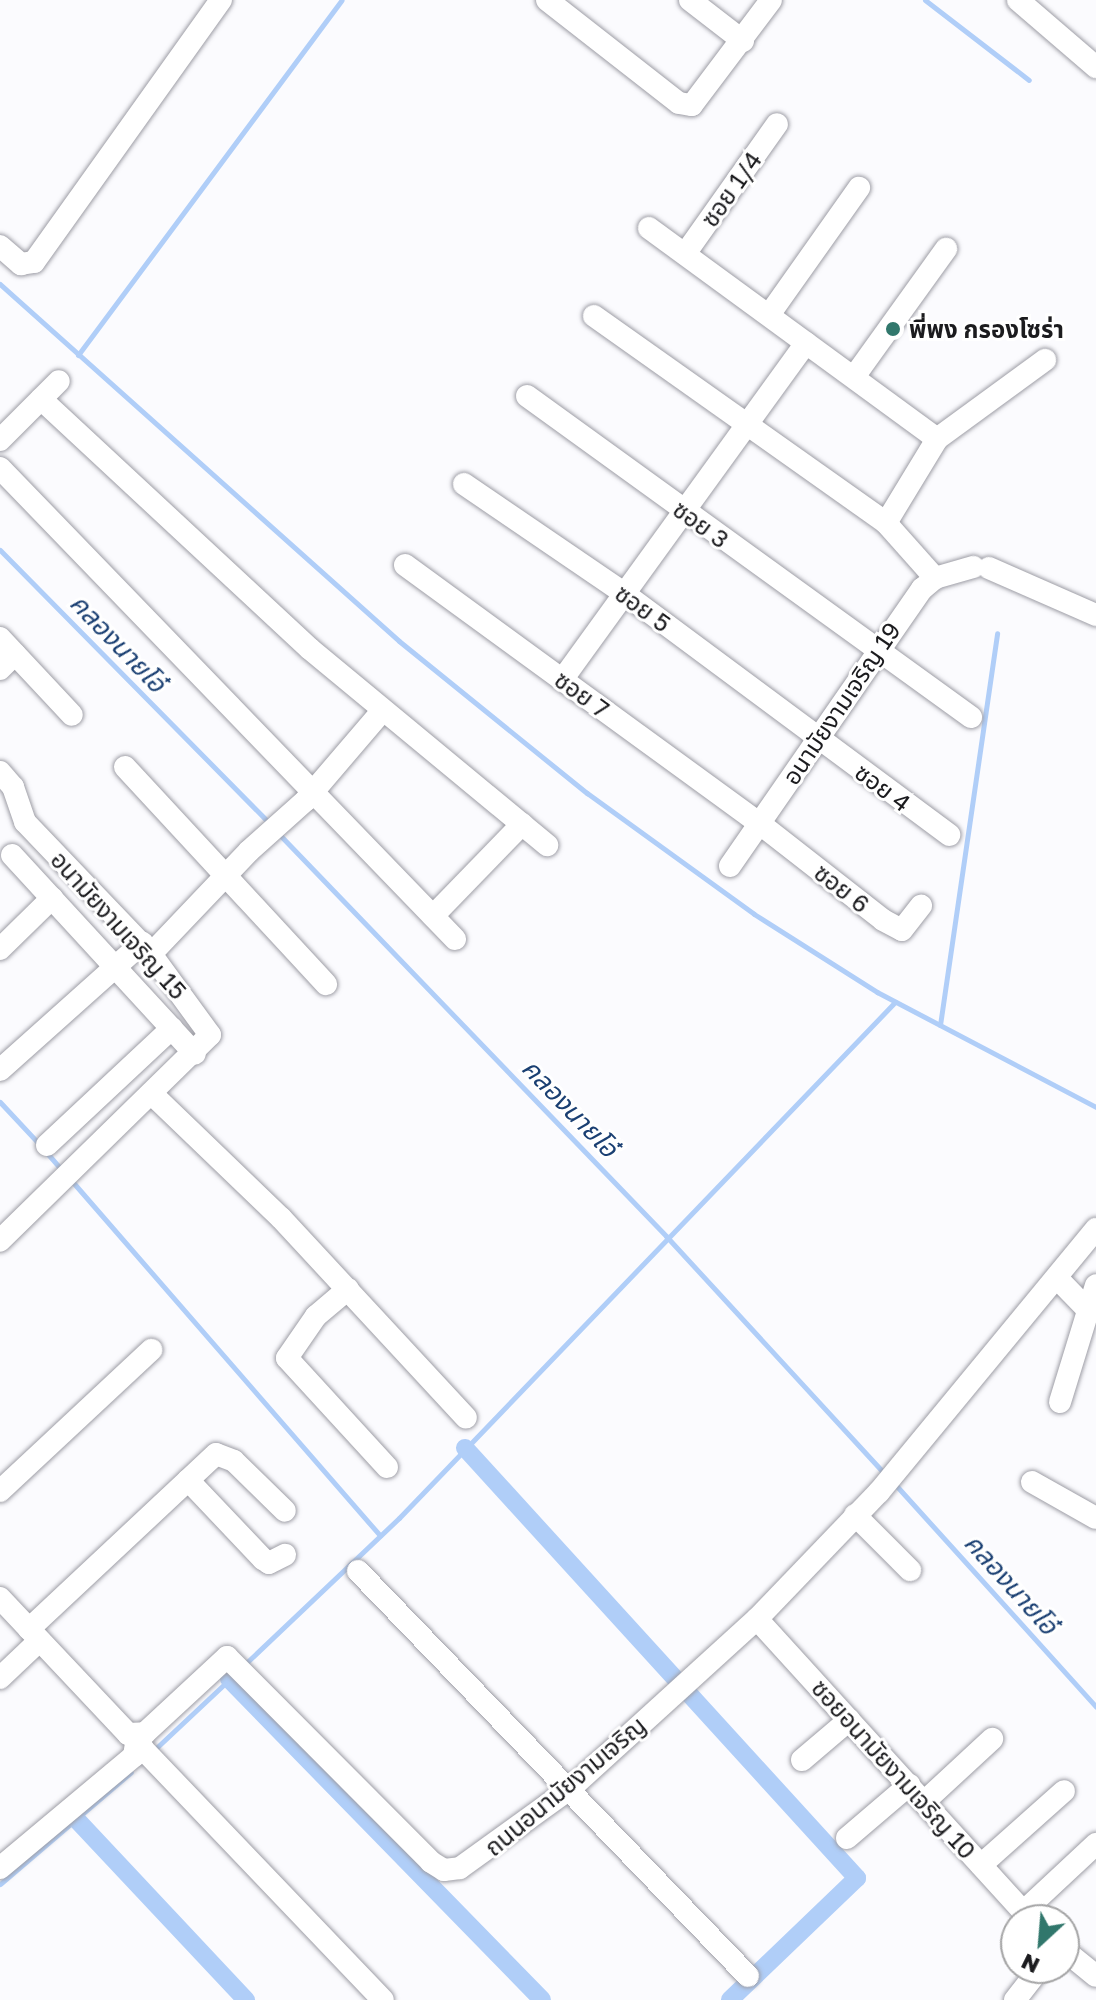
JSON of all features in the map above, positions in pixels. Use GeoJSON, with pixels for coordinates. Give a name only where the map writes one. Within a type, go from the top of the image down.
{"type":"FeatureCollection","features":[{"type":"Feature","properties":{"kind":"street"},"geometry":{"type":"LineString","coordinates":[[0,246],[21,264],[34,262],[221,0]]}},
{"type":"Feature","properties":{"kind":"street"},"geometry":{"type":"LineString","coordinates":[[547,0],[679,103],[692,105],[702,99],[771,0]]}},
{"type":"Feature","properties":{"kind":"street"},"geometry":{"type":"LineString","coordinates":[[690,0],[743,41]]}},
{"type":"Feature","properties":{"kind":"street"},"geometry":{"type":"LineString","coordinates":[[1018,0],[1096,67]]}},
{"type":"Feature","properties":{"kind":"street","name":"ซอย 1/4"},"geometry":{"type":"LineString","coordinates":[[685,254],[777,124]]}},
{"type":"Feature","properties":{"kind":"street"},"geometry":{"type":"LineString","coordinates":[[769,315],[859,188]]}},
{"type":"Feature","properties":{"kind":"street"},"geometry":{"type":"LineString","coordinates":[[649,228],[937,439]]}},
{"type":"Feature","properties":{"kind":"street"},"geometry":{"type":"LineString","coordinates":[[854,377],[946,249]]}},
{"type":"Feature","properties":{"kind":"street"},"geometry":{"type":"LineString","coordinates":[[594,316],[886,523],[935,578],[981,567],[1096,615]]}},
{"type":"Feature","properties":{"kind":"street"},"geometry":{"type":"LineString","coordinates":[[562,680],[806,343]]}},
{"type":"Feature","properties":{"kind":"street"},"geometry":{"type":"LineString","coordinates":[[886,523],[937,439],[1045,360]]}},
{"type":"Feature","properties":{"kind":"street"},"geometry":{"type":"LineString","coordinates":[[0,440],[59,381]]}},
{"type":"Feature","properties":{"kind":"street","name":"ซอย 3"},"geometry":{"type":"LineString","coordinates":[[527,396],[876,652],[971,717]]}},
{"type":"Feature","properties":{"kind":"street"},"geometry":{"type":"LineString","coordinates":[[41,399],[118,475],[382,711],[547,845]]}},
{"type":"Feature","properties":{"kind":"street"},"geometry":{"type":"LineString","coordinates":[[0,468],[455,939]]}},
{"type":"Feature","properties":{"kind":"street","name":"ซอย 5"},"geometry":{"type":"LineString","coordinates":[[464,484],[625,594],[818,738]]}},
{"type":"Feature","properties":{"kind":"street","name":"ซอย 7"},"geometry":{"type":"LineString","coordinates":[[405,565],[759,823]]}},
{"type":"Feature","properties":{"kind":"street","name":"อนามัยงามเจริญ 19"},"geometry":{"type":"LineString","coordinates":[[730,866],[876,652],[935,578]]}},
{"type":"Feature","properties":{"kind":"street"},"geometry":{"type":"LineString","coordinates":[[5,653],[72,715]]}},
{"type":"Feature","properties":{"kind":"street"},"geometry":{"type":"LineString","coordinates":[[0,1070],[114,967],[146,948],[225,876],[313,792],[382,711]]}},
{"type":"Feature","properties":{"kind":"street","name":"ซอย 4"},"geometry":{"type":"LineString","coordinates":[[818,738],[949,835]]}},
{"type":"Feature","properties":{"kind":"street"},"geometry":{"type":"LineString","coordinates":[[125,767],[326,984]]}},
{"type":"Feature","properties":{"kind":"street","name":"อนามัยงามเจริญ 15"},"geometry":{"type":"LineString","coordinates":[[0,772],[18,798],[25,822],[146,948],[207,1026],[210,1035],[195,1054]]}},
{"type":"Feature","properties":{"kind":"street"},"geometry":{"type":"LineString","coordinates":[[0,814],[18,798]]}},
{"type":"Feature","properties":{"kind":"street","name":"ซอย 6"},"geometry":{"type":"LineString","coordinates":[[759,823],[902,930],[921,906]]}},
{"type":"Feature","properties":{"kind":"street"},"geometry":{"type":"LineString","coordinates":[[433,916],[522,824]]}},
{"type":"Feature","properties":{"kind":"street"},"geometry":{"type":"LineString","coordinates":[[0,1241],[195,1054],[12,855]]}},
{"type":"Feature","properties":{"kind":"street"},"geometry":{"type":"LineString","coordinates":[[0,949],[52,898]]}},
{"type":"Feature","properties":{"kind":"street"},"geometry":{"type":"LineString","coordinates":[[47,1145],[172,1028]]}},
{"type":"Feature","properties":{"kind":"street"},"geometry":{"type":"LineString","coordinates":[[153,1095],[230,1165],[466,1418]]}},
{"type":"Feature","properties":{"kind":"street","name":"ถนนอนามัยงามเจริญ"},"geometry":{"type":"LineString","coordinates":[[137,1736],[227,1657],[444,1870],[473,1863],[571,1788],[757,1619],[879,1492],[1096,1229]]}},
{"type":"Feature","properties":{"kind":"street"},"geometry":{"type":"LineString","coordinates":[[1057,1278],[1088,1310]]}},
{"type":"Feature","properties":{"kind":"street"},"geometry":{"type":"LineString","coordinates":[[1060,1402],[1096,1285]]}},
{"type":"Feature","properties":{"kind":"street"},"geometry":{"type":"LineString","coordinates":[[348,1289],[316,1316],[287,1358],[387,1467]]}},
{"type":"Feature","properties":{"kind":"street"},"geometry":{"type":"LineString","coordinates":[[0,1491],[151,1350]]}},
{"type":"Feature","properties":{"kind":"street"},"geometry":{"type":"LineString","coordinates":[[0,1678],[34,1635],[207,1461],[224,1453],[285,1511]]}},
{"type":"Feature","properties":{"kind":"street"},"geometry":{"type":"LineString","coordinates":[[188,1480],[263,1559],[269,1563],[285,1555]]}},
{"type":"Feature","properties":{"kind":"street"},"geometry":{"type":"LineString","coordinates":[[1032,1482],[1096,1518]]}},
{"type":"Feature","properties":{"kind":"street"},"geometry":{"type":"LineString","coordinates":[[855,1515],[910,1570]]}},
{"type":"Feature","properties":{"kind":"street"},"geometry":{"type":"LineString","coordinates":[[358,1571],[571,1788],[748,1976]]}},
{"type":"Feature","properties":{"kind":"street"},"geometry":{"type":"LineString","coordinates":[[1,1601],[128,1734],[137,1736]]}},
{"type":"Feature","properties":{"kind":"street","name":"ซอยอนามัยงามเจริญ 10"},"geometry":{"type":"LineString","coordinates":[[757,1619],[1016,1904]]}},
{"type":"Feature","properties":{"kind":"street"},"geometry":{"type":"LineString","coordinates":[[802,1760],[849,1720]]}},
{"type":"Feature","properties":{"kind":"street"},"geometry":{"type":"LineString","coordinates":[[0,1868],[134,1756],[137,1736]]}},
{"type":"Feature","properties":{"kind":"street"},"geometry":{"type":"LineString","coordinates":[[137,1736],[143,1749],[383,2000]]}},
{"type":"Feature","properties":{"kind":"street"},"geometry":{"type":"LineString","coordinates":[[924,1802],[992,1739]]}},
{"type":"Feature","properties":{"kind":"street"},"geometry":{"type":"LineString","coordinates":[[847,1838],[909,1785]]}},
{"type":"Feature","properties":{"kind":"street"},"geometry":{"type":"LineString","coordinates":[[981,1865],[1064,1791]]}},
{"type":"Feature","properties":{"kind":"street"},"geometry":{"type":"LineString","coordinates":[[1038,1904],[1096,1844]]}},
{"type":"Feature","properties":{"kind":"street"},"geometry":{"type":"LineString","coordinates":[[1080,1963],[1096,1976]]}},
{"type":"Feature","properties":{"kind":"waterway"},"geometry":{"type":"LineString","coordinates":[[78,355],[342,0]]}},
{"type":"Feature","properties":{"kind":"waterway"},"geometry":{"type":"LineString","coordinates":[[925,0],[1029,80]]}},
{"type":"Feature","properties":{"kind":"waterway"},"geometry":{"type":"LineString","coordinates":[[0,284],[399,641],[587,793],[754,914],[877,992],[1096,1107]]}},
{"type":"Feature","properties":{"kind":"waterway","name":"คลองนายโอ๋"},"geometry":{"type":"LineString","coordinates":[[0,550],[270,824]]}},
{"type":"Feature","properties":{"kind":"waterway"},"geometry":{"type":"LineString","coordinates":[[940,1025],[997,633]]}},
{"type":"Feature","properties":{"kind":"waterway","name":"คลองนายโอ๋"},"geometry":{"type":"LineString","coordinates":[[277,832],[666,1236],[886,1475]]}},
{"type":"Feature","properties":{"kind":"waterway"},"geometry":{"type":"LineString","coordinates":[[243,1666],[399,1518],[895,1002]]}},
{"type":"Feature","properties":{"kind":"waterway"},"geometry":{"type":"LineString","coordinates":[[0,1102],[41,1146]]}},
{"type":"Feature","properties":{"kind":"waterway"},"geometry":{"type":"LineString","coordinates":[[47,1153],[62,1170]]}},
{"type":"Feature","properties":{"kind":"waterway"},"geometry":{"type":"LineString","coordinates":[[71,1180],[380,1536]]}},
{"type":"Feature","properties":{"kind":"waterway"},"geometry":{"type":"LineString","coordinates":[[465,1448],[857,1878],[730,2000]]}},
{"type":"Feature","properties":{"kind":"waterway","name":"คลองนายโอ๋"},"geometry":{"type":"LineString","coordinates":[[893,1482],[1096,1707]]}},
{"type":"Feature","properties":{"kind":"waterway"},"geometry":{"type":"LineString","coordinates":[[153,1751],[236,1673]]}},
{"type":"Feature","properties":{"kind":"waterway"},"geometry":{"type":"LineString","coordinates":[[229,1679],[542,2000]]}},
{"type":"Feature","properties":{"kind":"waterway"},"geometry":{"type":"LineString","coordinates":[[0,1884],[131,1772]]}},
{"type":"Feature","properties":{"kind":"waterway"},"geometry":{"type":"LineString","coordinates":[[77,1820],[246,2000]]}},
{"type":"Feature","properties":{"kind":"place","name":"พี่พง กรองโซร่า"},"geometry":{"type":"Point","coordinates":[893,329]}}]}
